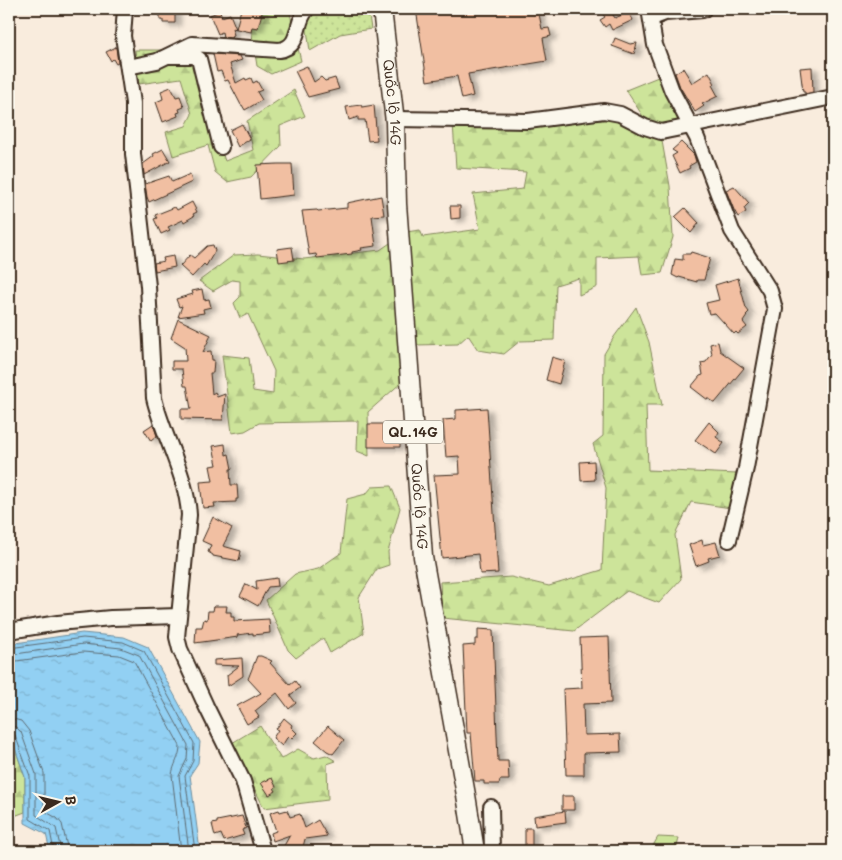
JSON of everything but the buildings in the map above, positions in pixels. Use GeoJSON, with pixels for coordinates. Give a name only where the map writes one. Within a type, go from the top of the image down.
{"type":"FeatureCollection","features":[{"type":"Feature","properties":{"kind":"main road","name":"Quốc lộ 14G"},"geometry":{"type":"LineString","coordinates":[[382,9],[394,119],[397,204],[423,557],[475,851]]}},
{"type":"Feature","properties":{"kind":"street"},"geometry":{"type":"LineString","coordinates":[[125,9],[123,36],[133,103],[133,154],[148,286],[154,398],[189,502],[177,637],[180,649],[206,706],[243,781],[263,851]]}},
{"type":"Feature","properties":{"kind":"street"},"geometry":{"type":"LineString","coordinates":[[704,9],[651,13],[655,45],[672,91],[691,126],[732,231],[770,291],[775,309],[746,468],[729,540]]}},
{"type":"Feature","properties":{"kind":"street"},"geometry":{"type":"LineString","coordinates":[[128,67],[157,61],[187,45],[197,43],[285,49],[294,43],[302,12]]}},
{"type":"Feature","properties":{"kind":"street"},"geometry":{"type":"LineString","coordinates":[[169,56],[194,56],[199,59],[221,147]]}},
{"type":"Feature","properties":{"kind":"street"},"geometry":{"type":"LineString","coordinates":[[394,119],[528,121],[604,111],[620,114],[661,132],[833,97]]}},
{"type":"Feature","properties":{"kind":"street"},"geometry":{"type":"LineString","coordinates":[[9,631],[58,623],[111,618],[179,616]]}},
{"type":"Feature","properties":{"kind":"street"},"geometry":{"type":"LineString","coordinates":[[492,807],[492,851]]}},
{"type":"Feature","properties":{"kind":"green space"},"geometry":{"type":"Polygon","coordinates":[[[248,9],[289,9],[301,61],[271,74],[257,66],[248,9]]]}},
{"type":"Feature","properties":{"kind":"green space"},"geometry":{"type":"Polygon","coordinates":[[[304,9],[368,9],[371,29],[340,34],[310,51],[304,9]]]}},
{"type":"Feature","properties":{"kind":"green space"},"geometry":{"type":"Polygon","coordinates":[[[135,50],[197,50],[212,123],[225,161],[253,150],[247,121],[294,90],[305,116],[280,126],[281,146],[251,177],[227,182],[215,172],[208,145],[173,156],[166,132],[186,126],[192,114],[181,78],[139,84],[135,50]]]}},
{"type":"Feature","properties":{"kind":"green space"},"geometry":{"type":"Polygon","coordinates":[[[658,77],[687,132],[662,141],[670,186],[673,237],[662,273],[642,275],[639,256],[597,258],[597,287],[579,295],[579,278],[556,285],[554,340],[520,341],[504,354],[478,350],[468,335],[458,344],[416,345],[402,382],[368,412],[369,456],[357,451],[358,421],[259,423],[245,431],[232,433],[222,355],[249,358],[253,391],[273,394],[274,371],[248,314],[240,318],[234,303],[240,297],[240,281],[232,280],[213,291],[199,281],[234,255],[258,254],[304,259],[380,250],[406,232],[420,230],[423,237],[480,229],[473,194],[523,189],[526,172],[456,168],[453,123],[535,123],[644,118],[626,90],[658,77]]]}},
{"type":"Feature","properties":{"kind":"green space"},"geometry":{"type":"Polygon","coordinates":[[[636,307],[649,342],[662,405],[646,405],[648,470],[737,474],[731,508],[691,502],[675,535],[681,579],[659,603],[627,591],[574,631],[442,618],[440,582],[511,577],[549,586],[602,570],[606,488],[593,444],[603,436],[604,354],[636,307]]]}},
{"type":"Feature","properties":{"kind":"green space"},"geometry":{"type":"Polygon","coordinates":[[[391,486],[400,508],[388,552],[389,565],[377,569],[359,597],[364,633],[330,653],[323,638],[296,658],[288,650],[266,600],[295,574],[318,569],[341,553],[347,499],[366,494],[372,487],[391,486]]]}},
{"type":"Feature","properties":{"kind":"green space"},"geometry":{"type":"Polygon","coordinates":[[[260,726],[281,759],[298,749],[314,758],[326,755],[336,761],[327,764],[328,800],[264,808],[232,743],[260,726]]]}},
{"type":"Feature","properties":{"kind":"green space"},"geometry":{"type":"Polygon","coordinates":[[[9,731],[25,777],[25,812],[9,818],[9,731]]]}},
{"type":"Feature","properties":{"kind":"green space"},"geometry":{"type":"Polygon","coordinates":[[[658,837],[679,838],[676,851],[650,851],[658,837]]]}},
{"type":"Feature","properties":{"kind":"water"},"geometry":{"type":"Polygon","coordinates":[[[82,633],[124,637],[148,647],[200,742],[198,763],[190,775],[200,851],[50,851],[46,834],[25,823],[25,777],[9,731],[9,644],[82,633]]]}}]}
